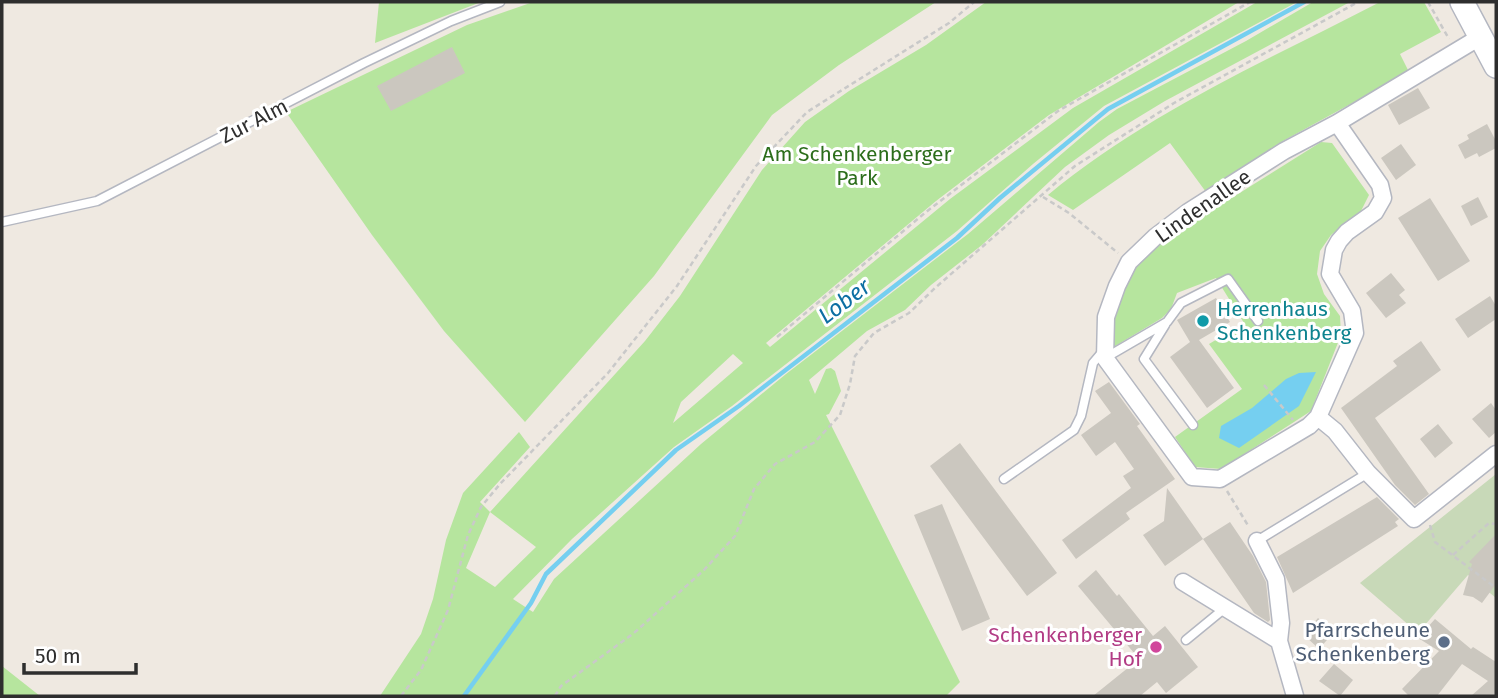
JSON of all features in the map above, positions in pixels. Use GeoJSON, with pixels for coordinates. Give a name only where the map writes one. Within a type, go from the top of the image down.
{"type":"FeatureCollection","features":[{"type":"Feature","properties":{"kind":"street"},"geometry":{"type":"LineString","coordinates":[[1462,2],[1496,66]]}},
{"type":"Feature","properties":{"kind":"street","name":"Lindenallee"},"geometry":{"type":"LineString","coordinates":[[1105,353],[1106,317],[1129,262],[1155,237],[1188,212],[1284,151],[1337,123],[1480,37]]}},
{"type":"Feature","properties":{"kind":"street"},"geometry":{"type":"LineString","coordinates":[[1105,353],[1192,477],[1220,479],[1309,426],[1318,417],[1354,334],[1352,311],[1330,274],[1334,250],[1347,232],[1375,212],[1383,198],[1380,185],[1337,123]]}},
{"type":"Feature","properties":{"kind":"street"},"geometry":{"type":"LineString","coordinates":[[1318,417],[1335,431],[1368,473],[1414,519],[1496,454]]}},
{"type":"Feature","properties":{"kind":"street"},"geometry":{"type":"LineString","coordinates":[[1257,541],[1276,579],[1281,623],[1279,640],[1295,696]]}},
{"type":"Feature","properties":{"kind":"street"},"geometry":{"type":"LineString","coordinates":[[1183,582],[1279,640]]}},
{"type":"Feature","properties":{"kind":"lane","name":"Zur Alm"},"geometry":{"type":"LineString","coordinates":[[2,222],[97,201],[364,63],[452,21],[500,2]]}},
{"type":"Feature","properties":{"kind":"lane"},"geometry":{"type":"LineString","coordinates":[[1193,425],[1144,359],[1167,322],[1181,303],[1228,279],[1258,321]]}},
{"type":"Feature","properties":{"kind":"lane"},"geometry":{"type":"LineString","coordinates":[[1004,479],[1073,430],[1081,416],[1093,363],[1105,353],[1167,322]]}},
{"type":"Feature","properties":{"kind":"lane"},"geometry":{"type":"LineString","coordinates":[[1257,541],[1368,473]]}},
{"type":"Feature","properties":{"kind":"lane"},"geometry":{"type":"LineString","coordinates":[[1186,640],[1225,608]]}},
{"type":"Feature","properties":{"kind":"path"},"geometry":{"type":"LineString","coordinates":[[401,696],[421,670],[448,610],[468,535],[481,507],[608,373],[677,286],[756,166],[807,113],[949,23],[974,2]]}},
{"type":"Feature","properties":{"kind":"path"},"geometry":{"type":"LineString","coordinates":[[778,337],[926,212],[1058,111],[1250,2]]}},
{"type":"Feature","properties":{"kind":"path"},"geometry":{"type":"LineString","coordinates":[[555,696],[561,686],[634,633],[704,570],[735,536],[754,489],[775,464],[815,442],[840,415],[855,356],[874,333],[909,313],[1075,166],[1163,109],[1359,2]]}},
{"type":"Feature","properties":{"kind":"path"},"geometry":{"type":"LineString","coordinates":[[1428,2],[1458,50]]}},
{"type":"Feature","properties":{"kind":"path"},"geometry":{"type":"LineString","coordinates":[[1042,196],[1069,213],[1129,262]]}},
{"type":"Feature","properties":{"kind":"path"},"geometry":{"type":"LineString","coordinates":[[1264,385],[1292,418]]}},
{"type":"Feature","properties":{"kind":"path"},"geometry":{"type":"LineString","coordinates":[[1220,479],[1257,541]]}},
{"type":"Feature","properties":{"kind":"path"},"geometry":{"type":"LineString","coordinates":[[1452,556],[1489,523],[1496,524]]}},
{"type":"Feature","properties":{"kind":"path"},"geometry":{"type":"LineString","coordinates":[[1431,526],[1435,542],[1496,588]]}},
{"type":"Feature","properties":{"kind":"green space"},"geometry":{"type":"Polygon","coordinates":[[[379,2],[481,2],[375,43],[379,2]]]}},
{"type":"Feature","properties":{"kind":"green space"},"geometry":{"type":"Polygon","coordinates":[[[533,2],[936,2],[839,65],[772,115],[654,276],[525,422],[444,331],[372,235],[286,112],[467,25],[533,2]]]}},
{"type":"Feature","properties":{"kind":"green space","name":"Am Schenkenberger Park"},"geometry":{"type":"Polygon","coordinates":[[[986,2],[1239,2],[1049,115],[936,201],[766,343],[770,347],[950,199],[1073,108],[1257,2],[1297,2],[1104,106],[957,231],[732,406],[674,447],[572,539],[513,599],[533,612],[554,579],[701,444],[786,374],[968,234],[1117,109],[1246,41],[1313,2],[1350,2],[1165,101],[1109,135],[1065,167],[982,245],[931,285],[905,310],[867,331],[809,380],[815,394],[826,369],[835,371],[841,391],[826,415],[960,682],[946,696],[380,696],[421,634],[433,599],[446,540],[463,493],[519,432],[530,447],[480,502],[490,512],[645,341],[680,296],[762,170],[805,122],[849,91],[926,45],[986,2]],[[733,354],[681,402],[673,423],[743,363],[733,354]],[[490,512],[466,568],[495,587],[536,547],[490,512]]]}},
{"type":"Feature","properties":{"kind":"green space"},"geometry":{"type":"Polygon","coordinates":[[[1380,2],[1424,2],[1441,32],[1400,54],[1409,72],[1283,141],[1206,192],[1170,143],[1073,210],[1048,195],[1086,166],[1166,113],[1380,2]]]}},
{"type":"Feature","properties":{"kind":"green space"},"geometry":{"type":"Polygon","coordinates":[[[1321,142],[1332,143],[1369,195],[1361,211],[1331,235],[1320,251],[1317,274],[1324,294],[1340,316],[1341,335],[1311,411],[1221,469],[1195,467],[1175,437],[1242,389],[1209,344],[1244,323],[1216,278],[1177,293],[1171,309],[1162,318],[1112,348],[1112,319],[1137,266],[1163,241],[1321,142]]]}},
{"type":"Feature","properties":{"kind":"green space"},"geometry":{"type":"Polygon","coordinates":[[[1496,474],[1496,598],[1468,575],[1418,633],[1360,583],[1496,474]]]}},
{"type":"Feature","properties":{"kind":"green space"},"geometry":{"type":"Polygon","coordinates":[[[2,666],[40,696],[2,696],[2,666]]]}},
{"type":"Feature","properties":{"kind":"water"},"geometry":{"type":"Polygon","coordinates":[[[1316,372],[1299,406],[1239,448],[1219,438],[1221,426],[1252,408],[1286,379],[1299,373],[1316,372]]]}},
{"type":"Feature","properties":{"kind":"building"},"geometry":{"type":"Polygon","coordinates":[[[452,47],[465,73],[391,111],[377,86],[452,47]]]}},
{"type":"Feature","properties":{"kind":"building"},"geometry":{"type":"Polygon","coordinates":[[[1418,88],[1430,108],[1399,125],[1388,105],[1418,88]]]}},
{"type":"Feature","properties":{"kind":"building"},"geometry":{"type":"Polygon","coordinates":[[[1487,124],[1496,141],[1496,148],[1479,157],[1477,153],[1465,159],[1458,145],[1469,139],[1467,135],[1487,124]]]}},
{"type":"Feature","properties":{"kind":"building"},"geometry":{"type":"Polygon","coordinates":[[[1401,144],[1416,165],[1396,180],[1381,158],[1401,144]]]}},
{"type":"Feature","properties":{"kind":"building"},"geometry":{"type":"Polygon","coordinates":[[[1478,197],[1488,217],[1471,226],[1461,206],[1478,197]]]}},
{"type":"Feature","properties":{"kind":"building"},"geometry":{"type":"Polygon","coordinates":[[[1430,198],[1470,261],[1438,281],[1398,218],[1430,198]]]}},
{"type":"Feature","properties":{"kind":"building"},"geometry":{"type":"Polygon","coordinates":[[[1391,273],[1405,290],[1399,295],[1406,303],[1386,318],[1366,293],[1391,273]]]}},
{"type":"Feature","properties":{"kind":"building"},"geometry":{"type":"Polygon","coordinates":[[[1490,296],[1496,306],[1496,319],[1468,338],[1455,319],[1490,296]]]}},
{"type":"Feature","properties":{"kind":"building"},"geometry":{"type":"Polygon","coordinates":[[[1216,298],[1230,322],[1199,340],[1234,388],[1207,408],[1170,357],[1190,342],[1177,320],[1216,298]]]}},
{"type":"Feature","properties":{"kind":"building"},"geometry":{"type":"Polygon","coordinates":[[[1421,341],[1441,370],[1375,418],[1429,494],[1415,505],[1395,485],[1341,408],[1397,366],[1393,361],[1421,341]]]}},
{"type":"Feature","properties":{"kind":"building"},"geometry":{"type":"Polygon","coordinates":[[[1109,382],[1175,479],[1126,513],[1130,519],[1076,559],[1062,540],[1131,488],[1123,476],[1134,469],[1115,442],[1096,456],[1081,435],[1111,413],[1095,391],[1109,382]]]}},
{"type":"Feature","properties":{"kind":"building"},"geometry":{"type":"Polygon","coordinates":[[[1491,403],[1496,410],[1496,432],[1489,438],[1472,419],[1491,403]]]}},
{"type":"Feature","properties":{"kind":"building"},"geometry":{"type":"Polygon","coordinates":[[[1438,424],[1453,443],[1435,458],[1420,439],[1438,424]]]}},
{"type":"Feature","properties":{"kind":"building"},"geometry":{"type":"Polygon","coordinates":[[[960,443],[1057,573],[1027,596],[930,466],[960,443]]]}},
{"type":"Feature","properties":{"kind":"building"},"geometry":{"type":"Polygon","coordinates":[[[1167,488],[1203,539],[1165,566],[1143,535],[1164,521],[1167,488]]]}},
{"type":"Feature","properties":{"kind":"building"},"geometry":{"type":"Polygon","coordinates":[[[1377,497],[1399,519],[1395,522],[1398,526],[1293,593],[1277,557],[1377,497]]]}},
{"type":"Feature","properties":{"kind":"building"},"geometry":{"type":"Polygon","coordinates":[[[942,504],[990,619],[962,631],[914,515],[942,504]]]}},
{"type":"Feature","properties":{"kind":"building"},"geometry":{"type":"Polygon","coordinates":[[[1230,522],[1253,556],[1266,582],[1268,622],[1254,613],[1203,539],[1230,522]]]}},
{"type":"Feature","properties":{"kind":"building"},"geometry":{"type":"Polygon","coordinates":[[[1496,534],[1496,584],[1482,603],[1463,595],[1472,564],[1469,562],[1496,534]]]}},
{"type":"Feature","properties":{"kind":"building","name":"Schenkenberger Hof"},"geometry":{"type":"Polygon","coordinates":[[[1096,570],[1153,636],[1165,626],[1198,667],[1166,693],[1157,682],[1140,696],[1093,696],[1139,659],[1078,586],[1096,570]]]}},
{"type":"Feature","properties":{"kind":"building"},"geometry":{"type":"Polygon","coordinates":[[[1318,618],[1334,632],[1319,649],[1304,635],[1318,618]]]}},
{"type":"Feature","properties":{"kind":"building"},"geometry":{"type":"Polygon","coordinates":[[[1435,619],[1471,649],[1473,647],[1496,662],[1496,696],[1471,696],[1488,681],[1462,664],[1437,696],[1409,696],[1402,689],[1439,651],[1418,638],[1435,619]]]}},
{"type":"Feature","properties":{"kind":"building"},"geometry":{"type":"Polygon","coordinates":[[[1334,664],[1353,680],[1340,696],[1319,681],[1334,664]]]}},
{"type":"Feature","properties":{"kind":"waterway","name":"Lober"},"geometry":{"type":"LineString","coordinates":[[464,696],[531,603],[546,574],[676,450],[739,406],[957,238],[1000,198],[1108,109],[1304,2]]}},
{"type":"Feature","properties":{"kind":"place","name":"Herrenhaus Schenkenberg"},"geometry":{"type":"Point","coordinates":[1203,321]}},
{"type":"Feature","properties":{"kind":"place","name":"Pfarrscheune Schenkenberg"},"geometry":{"type":"Point","coordinates":[1444,642]}},
{"type":"Feature","properties":{"kind":"place","name":"Schenkenberger Hof"},"geometry":{"type":"Point","coordinates":[1156,647]}}]}
